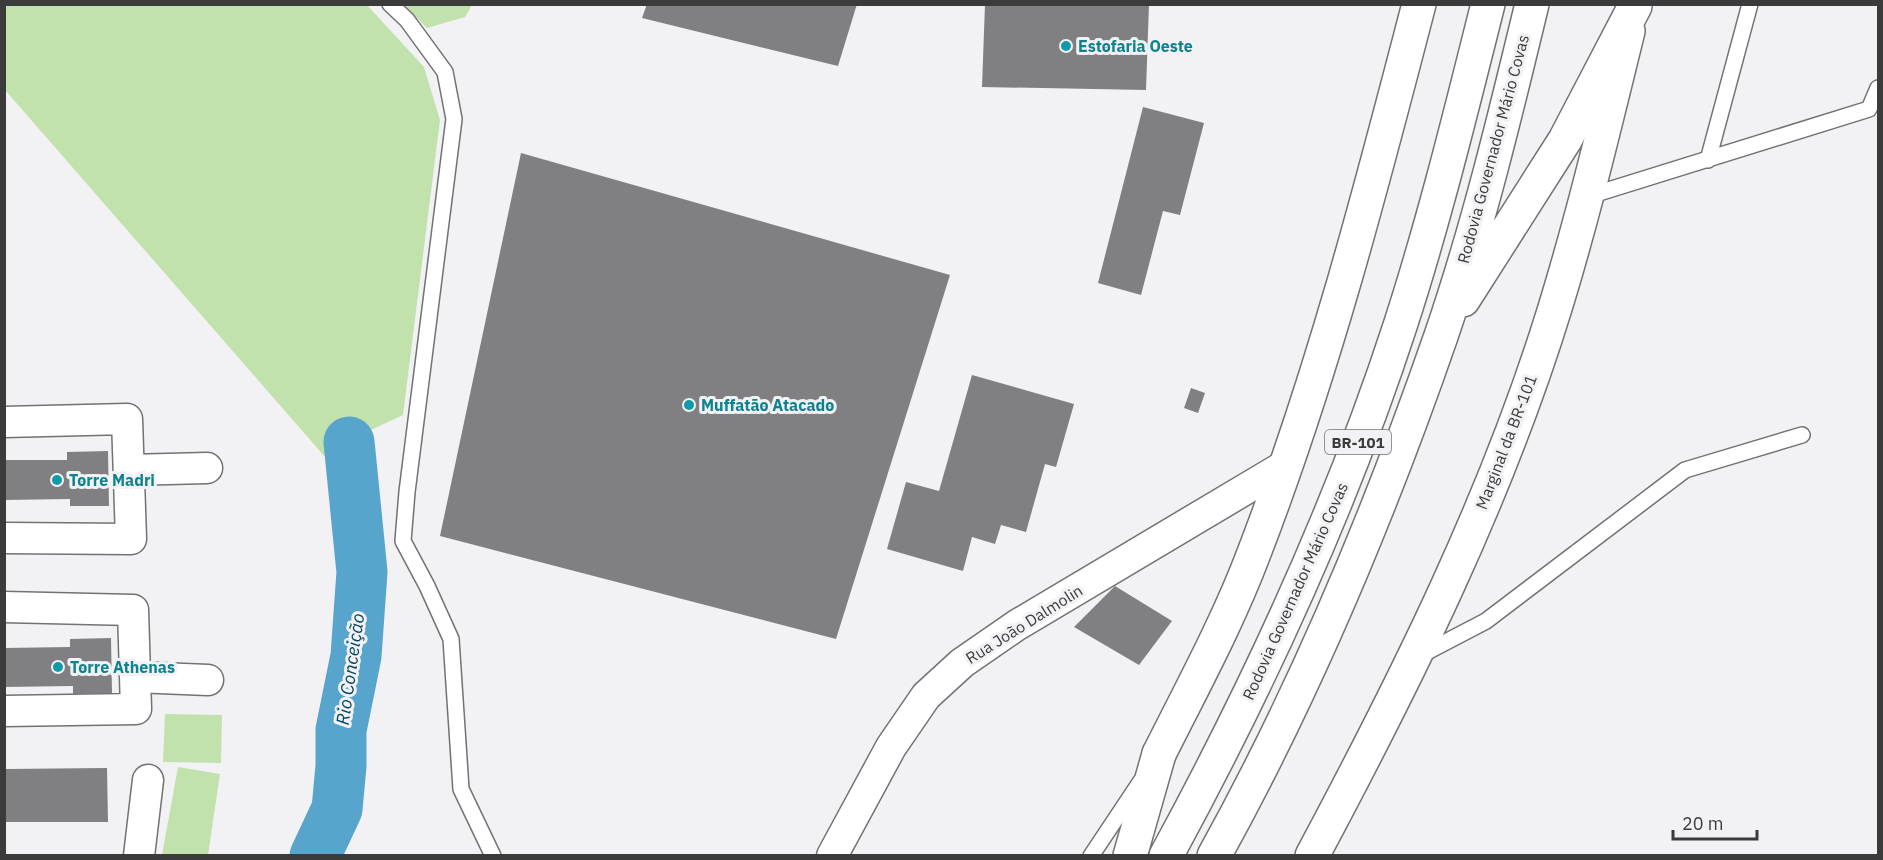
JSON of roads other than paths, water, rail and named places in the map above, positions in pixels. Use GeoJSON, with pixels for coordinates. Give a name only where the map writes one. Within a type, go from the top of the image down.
{"type":"FeatureCollection","features":[{"type":"Feature","properties":{"kind":"main road"},"geometry":{"type":"LineString","coordinates":[[1130,855],[1159,754],[1212,649],[1254,554],[1286,465],[1322,355],[1371,190],[1419,4]]}},
{"type":"Feature","properties":{"kind":"main road","name":"Rodovia Governador Mário Covas"},"geometry":{"type":"LineString","coordinates":[[1166,855],[1229,738],[1268,657],[1342,486],[1401,325],[1423,252],[1488,4]]}},
{"type":"Feature","properties":{"kind":"main road","name":"Rodovia Governador Mário Covas"},"geometry":{"type":"LineString","coordinates":[[1214,855],[1283,722],[1384,494],[1441,334],[1477,218],[1532,4]]}},
{"type":"Feature","properties":{"kind":"main road"},"geometry":{"type":"LineString","coordinates":[[1441,334],[1565,140],[1635,5]]}},
{"type":"Feature","properties":{"kind":"main road","name":"Marginal da BR-101"},"geometry":{"type":"LineString","coordinates":[[1312,855],[1375,739],[1414,659],[1485,498],[1528,387],[1555,309],[1635,5]]}},
{"type":"Feature","properties":{"kind":"street"},"geometry":{"type":"LineString","coordinates":[[4,423],[127,419],[130,539],[4,538]]}},
{"type":"Feature","properties":{"kind":"street","name":"Rua João Dalmolin"},"geometry":{"type":"LineString","coordinates":[[832,855],[891,747],[926,696],[962,663],[1017,625],[1286,465]]}},
{"type":"Feature","properties":{"kind":"street"},"geometry":{"type":"LineString","coordinates":[[129,470],[207,468]]}},
{"type":"Feature","properties":{"kind":"street"},"geometry":{"type":"LineString","coordinates":[[4,607],[133,610],[136,709],[4,711]]}},
{"type":"Feature","properties":{"kind":"street"},"geometry":{"type":"LineString","coordinates":[[135,677],[208,680]]}},
{"type":"Feature","properties":{"kind":"street"},"geometry":{"type":"LineString","coordinates":[[139,855],[148,780]]}},
{"type":"Feature","properties":{"kind":"lane"},"geometry":{"type":"LineString","coordinates":[[390,4],[407,20],[445,72],[454,119],[407,492],[403,541],[451,639],[461,789],[493,855]]}},
{"type":"Feature","properties":{"kind":"lane"},"geometry":{"type":"LineString","coordinates":[[1708,160],[1750,4]]}},
{"type":"Feature","properties":{"kind":"lane"},"geometry":{"type":"LineString","coordinates":[[1586,197],[1869,109],[1878,88]]}},
{"type":"Feature","properties":{"kind":"lane"},"geometry":{"type":"LineString","coordinates":[[1414,659],[1486,621],[1685,470],[1802,435]]}},
{"type":"Feature","properties":{"kind":"lane"},"geometry":{"type":"LineString","coordinates":[[1091,855],[1159,754]]}},
{"type":"Feature","properties":{"kind":"waterway","name":"Rio Conceição"},"geometry":{"type":"LineString","coordinates":[[315,856],[337,809],[341,766],[341,730],[356,656],[362,572],[349,442]]}},
{"type":"Feature","properties":{"kind":"place","name":"Estofaria Oeste"},"geometry":{"type":"Point","coordinates":[1066,46]}},
{"type":"Feature","properties":{"kind":"place","name":"Muffatão Atacado"},"geometry":{"type":"Point","coordinates":[689,405]}},
{"type":"Feature","properties":{"kind":"place","name":"Torre Madri"},"geometry":{"type":"Point","coordinates":[57,480]}},
{"type":"Feature","properties":{"kind":"place","name":"Torre Athenas"},"geometry":{"type":"Point","coordinates":[58,667]}}]}
